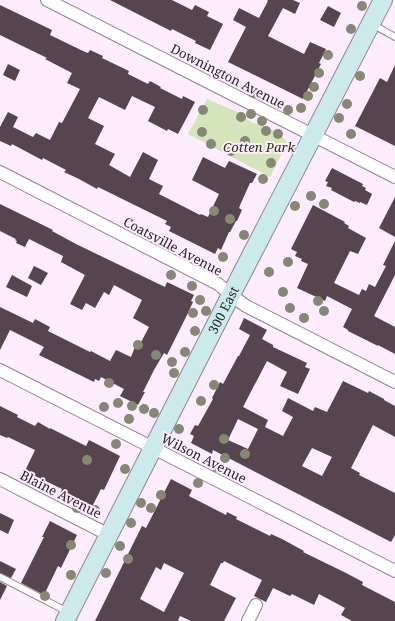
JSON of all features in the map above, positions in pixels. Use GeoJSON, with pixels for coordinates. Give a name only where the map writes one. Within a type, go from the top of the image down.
{"type":"FeatureCollection","features":[{"type":"Feature","properties":{"kind":"street","name":"Downington Avenue"},"geometry":{"type":"LineString","coordinates":[[47,0],[395,177]]}},
{"type":"Feature","properties":{"kind":"street","name":"300 East"},"geometry":{"type":"LineString","coordinates":[[67,617],[383,0]]}},
{"type":"Feature","properties":{"kind":"street","name":"Coatsville Avenue"},"geometry":{"type":"LineString","coordinates":[[0,172],[218,284],[246,306],[395,382]]}},
{"type":"Feature","properties":{"kind":"street","name":"Wilson Avenue"},"geometry":{"type":"LineString","coordinates":[[0,370],[395,571]]}},
{"type":"Feature","properties":{"kind":"street","name":"Blaine Avenue"},"geometry":{"type":"LineString","coordinates":[[0,479],[109,535]]}},
{"type":"Feature","properties":{"kind":"street"},"geometry":{"type":"LineString","coordinates":[[248,621],[256,605]]}},
{"type":"Feature","properties":{"kind":"lane"},"geometry":{"type":"LineString","coordinates":[[371,24],[395,37]]}},
{"type":"Feature","properties":{"kind":"lane"},"geometry":{"type":"LineString","coordinates":[[0,577],[67,617]]}},
{"type":"Feature","properties":{"kind":"green space","name":"Cotten Park"},"geometry":{"type":"Polygon","coordinates":[[[207,99],[240,113],[251,122],[275,131],[286,140],[287,144],[270,177],[188,134],[207,99]]]}},
{"type":"Feature","properties":{"kind":"building"},"geometry":{"type":"Polygon","coordinates":[[[110,0],[172,0],[192,10],[195,5],[209,12],[207,16],[223,24],[210,50],[172,29],[171,31],[110,0]]]}},
{"type":"Feature","properties":{"kind":"building"},"geometry":{"type":"Polygon","coordinates":[[[267,0],[293,0],[300,3],[295,14],[283,8],[268,36],[304,54],[310,42],[326,49],[319,63],[321,64],[303,99],[228,62],[246,27],[233,20],[239,8],[259,18],[268,1],[267,0]]]}},
{"type":"Feature","properties":{"kind":"building"},"geometry":{"type":"Polygon","coordinates":[[[0,5],[52,30],[50,35],[88,53],[90,50],[103,56],[102,58],[129,71],[128,74],[148,84],[150,81],[182,99],[183,96],[195,102],[178,134],[168,129],[167,131],[148,121],[155,107],[132,96],[125,110],[99,97],[88,118],[104,126],[95,144],[115,154],[109,165],[130,177],[143,152],[158,160],[149,179],[163,186],[159,194],[200,215],[201,214],[208,217],[219,194],[192,180],[203,157],[225,168],[229,161],[257,174],[252,183],[250,183],[239,208],[242,210],[237,221],[229,232],[221,250],[218,248],[215,254],[169,231],[171,227],[165,224],[167,221],[98,187],[97,189],[64,172],[66,170],[43,158],[42,160],[12,144],[11,146],[0,141],[0,127],[8,112],[18,117],[13,127],[33,137],[36,133],[50,140],[59,122],[62,123],[80,89],[67,83],[72,73],[45,59],[47,58],[0,35],[0,5]]]}},
{"type":"Feature","properties":{"kind":"building"},"geometry":{"type":"Polygon","coordinates":[[[328,6],[341,13],[334,27],[320,20],[328,6]]]}},
{"type":"Feature","properties":{"kind":"building"},"geometry":{"type":"Polygon","coordinates":[[[8,64],[20,70],[15,81],[3,75],[8,64]]]}},
{"type":"Feature","properties":{"kind":"building"},"geometry":{"type":"Polygon","coordinates":[[[395,65],[395,146],[355,126],[380,78],[387,82],[395,65]]]}},
{"type":"Feature","properties":{"kind":"building"},"geometry":{"type":"Polygon","coordinates":[[[332,168],[363,184],[362,186],[366,188],[365,190],[372,194],[367,205],[360,202],[354,202],[331,190],[332,188],[326,186],[328,182],[325,181],[332,168]]]}},
{"type":"Feature","properties":{"kind":"building"},"geometry":{"type":"Polygon","coordinates":[[[395,197],[395,237],[379,228],[395,197]]]}},
{"type":"Feature","properties":{"kind":"building"},"geometry":{"type":"Polygon","coordinates":[[[0,204],[53,230],[52,231],[76,244],[165,287],[167,282],[194,295],[191,301],[193,302],[167,355],[164,353],[154,370],[138,405],[120,396],[124,389],[101,377],[99,381],[95,379],[94,382],[39,355],[44,347],[10,330],[0,350],[0,307],[33,323],[35,319],[50,327],[48,331],[110,361],[116,350],[131,357],[135,347],[138,348],[149,327],[133,318],[142,300],[114,285],[109,295],[104,292],[95,308],[86,303],[82,310],[70,304],[85,275],[61,262],[63,256],[29,239],[25,247],[16,243],[16,239],[0,231],[0,204]]]}},
{"type":"Feature","properties":{"kind":"building"},"geometry":{"type":"Polygon","coordinates":[[[313,205],[345,222],[344,223],[349,226],[348,228],[366,238],[358,254],[350,251],[334,283],[359,295],[362,289],[366,291],[369,284],[375,287],[386,266],[383,265],[395,241],[395,275],[374,316],[395,327],[395,354],[348,331],[343,327],[352,309],[327,296],[325,301],[297,288],[308,264],[295,256],[297,252],[291,249],[313,205]]]}},
{"type":"Feature","properties":{"kind":"building"},"geometry":{"type":"Polygon","coordinates":[[[34,266],[48,273],[41,285],[28,278],[34,266]]]}},
{"type":"Feature","properties":{"kind":"building"},"geometry":{"type":"Polygon","coordinates":[[[12,275],[32,286],[27,297],[6,287],[12,275]]]}},
{"type":"Feature","properties":{"kind":"building"},"geometry":{"type":"Polygon","coordinates":[[[244,318],[267,330],[262,339],[273,345],[273,347],[307,363],[305,367],[310,369],[298,394],[280,386],[287,372],[267,361],[243,407],[268,420],[265,427],[283,436],[293,417],[282,411],[288,398],[313,411],[315,407],[327,412],[343,381],[368,393],[369,391],[395,406],[395,437],[373,425],[351,468],[360,473],[359,475],[395,493],[395,535],[391,542],[213,450],[212,454],[191,443],[194,436],[190,434],[195,425],[198,426],[213,399],[212,398],[220,382],[223,384],[250,335],[239,329],[244,318]],[[238,419],[228,440],[248,449],[258,429],[238,419]],[[312,448],[302,466],[322,476],[332,457],[312,448]]]}},
{"type":"Feature","properties":{"kind":"building"},"geometry":{"type":"Polygon","coordinates":[[[0,406],[35,426],[38,422],[86,446],[89,440],[120,456],[104,490],[101,489],[90,511],[59,496],[62,489],[25,471],[35,450],[8,437],[7,438],[0,435],[0,406]]]}},
{"type":"Feature","properties":{"kind":"building"},"geometry":{"type":"Polygon","coordinates":[[[171,479],[192,490],[189,496],[226,515],[227,512],[237,517],[236,519],[270,536],[271,534],[282,539],[304,551],[303,552],[363,582],[362,585],[395,602],[395,621],[352,621],[341,615],[345,608],[319,594],[314,605],[292,594],[290,596],[273,588],[266,602],[254,596],[262,580],[224,561],[221,563],[210,585],[236,598],[224,621],[191,621],[180,616],[178,620],[180,621],[95,621],[142,526],[146,528],[171,479]],[[164,563],[161,570],[156,567],[140,599],[164,612],[184,573],[164,563]]]}},
{"type":"Feature","properties":{"kind":"building"},"geometry":{"type":"Polygon","coordinates":[[[0,513],[14,520],[8,534],[0,530],[0,513]]]}},
{"type":"Feature","properties":{"kind":"building"},"geometry":{"type":"Polygon","coordinates":[[[50,521],[77,535],[61,568],[58,566],[44,595],[21,583],[44,537],[42,537],[50,521]]]}},
{"type":"Feature","properties":{"kind":"building"},"geometry":{"type":"Polygon","coordinates":[[[0,561],[16,569],[11,578],[0,573],[0,561]]]}},
{"type":"Feature","properties":{"kind":"building"},"geometry":{"type":"Polygon","coordinates":[[[0,582],[7,586],[0,600],[0,582]]]}}]}
